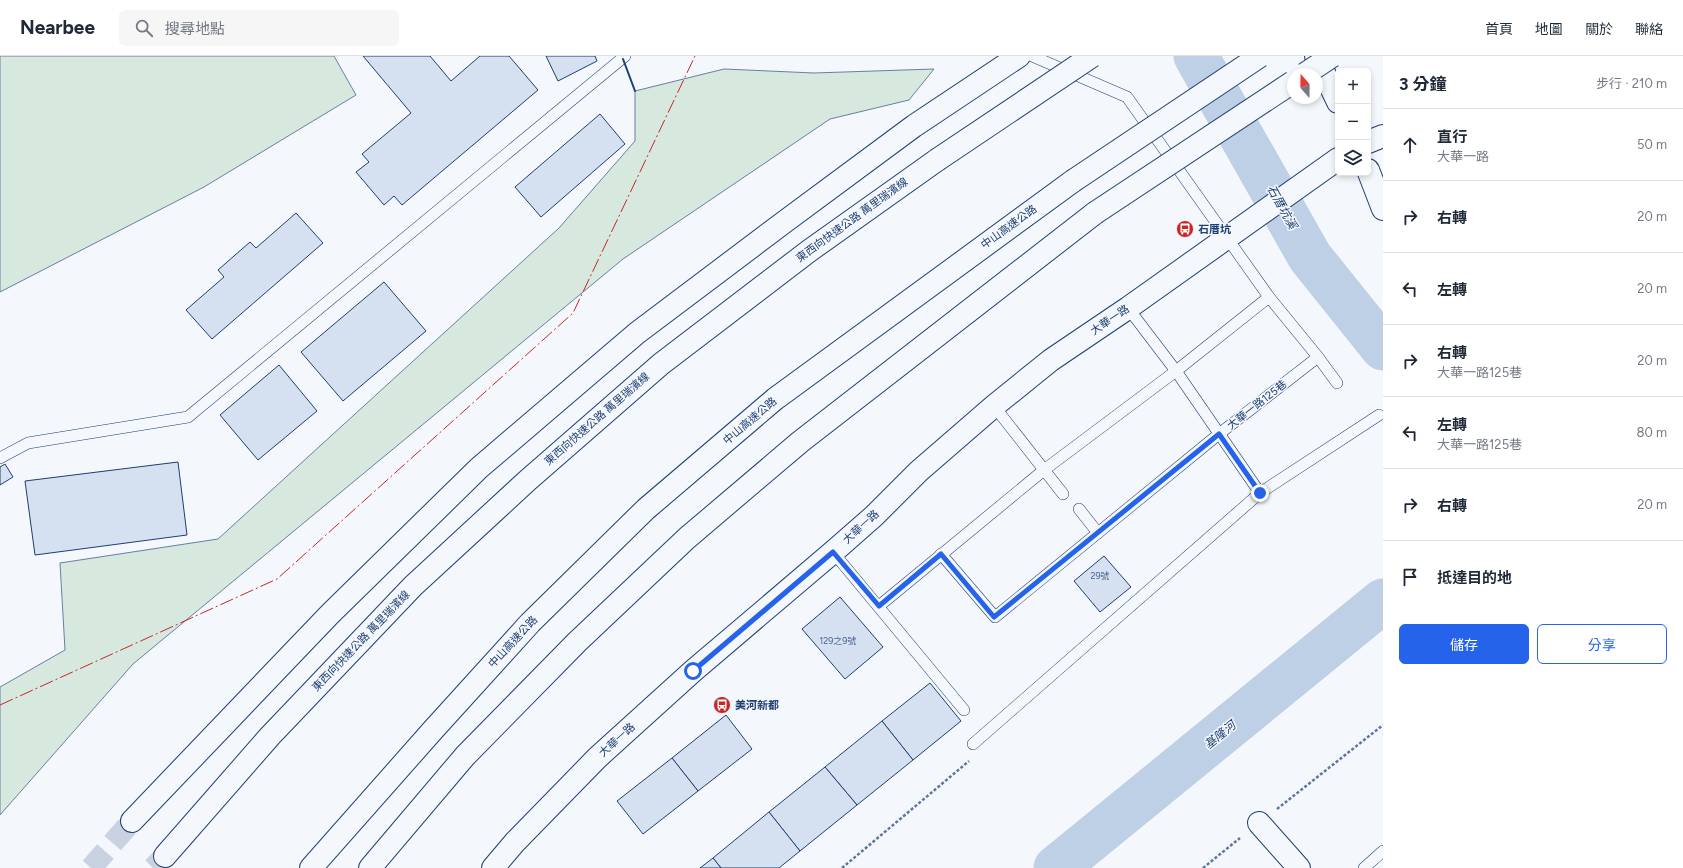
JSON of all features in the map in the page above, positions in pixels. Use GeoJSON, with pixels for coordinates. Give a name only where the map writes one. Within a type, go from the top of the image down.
{"type":"FeatureCollection","features":[{"type":"Feature","properties":{"kind":"main road"},"geometry":{"type":"LineString","coordinates":[[132,821],[330,614],[479,468],[637,333],[914,126],[1019,56]]}},
{"type":"Feature","properties":{"kind":"main road","name":"東西向快速公路 萬里瑞濱線"},"geometry":{"type":"LineString","coordinates":[[165,856],[270,736],[413,586],[528,480],[661,364],[809,251],[937,160],[1092,56]]}},
{"type":"Feature","properties":{"kind":"main road","name":"中山高速公路"},"geometry":{"type":"LineString","coordinates":[[311,868],[427,736],[530,623],[646,509],[775,399],[1073,181],[1260,56]]}},
{"type":"Feature","properties":{"kind":"main road"},"geometry":{"type":"LineString","coordinates":[[1316,56],[1335,96]]}},
{"type":"Feature","properties":{"kind":"main road"},"geometry":{"type":"LineString","coordinates":[[1314,68],[1332,56]]}},
{"type":"Feature","properties":{"kind":"main road"},"geometry":{"type":"LineString","coordinates":[[370,868],[465,756],[577,642],[687,538],[800,442],[1095,213],[1287,86]]}},
{"type":"Feature","properties":{"kind":"main road"},"geometry":{"type":"LineString","coordinates":[[1371,141],[1383,136]]}},
{"type":"Feature","properties":{"kind":"main road","name":"大華一路"},"geometry":{"type":"LineString","coordinates":[[493,868],[515,842],[597,758],[693,671],[874,516],[919,471],[994,406],[1051,360],[1128,308],[1334,162]]}},
{"type":"Feature","properties":{"kind":"main road"},"geometry":{"type":"LineString","coordinates":[[1370,176],[1383,209]]}},
{"type":"Feature","properties":{"kind":"main road"},"geometry":{"type":"LineString","coordinates":[[1259,823],[1298,868]]}},
{"type":"Feature","properties":{"kind":"lane"},"geometry":{"type":"LineString","coordinates":[[0,458],[28,443],[188,417],[625,56]]}},
{"type":"Feature","properties":{"kind":"lane"},"geometry":{"type":"LineString","coordinates":[[1032,56],[1127,97],[1269,297],[1318,357],[1337,383]]}},
{"type":"Feature","properties":{"kind":"lane"},"geometry":{"type":"LineString","coordinates":[[879,606],[1044,470],[1176,371],[1269,297]]}},
{"type":"Feature","properties":{"kind":"lane"},"geometry":{"type":"LineString","coordinates":[[1128,308],[1176,371],[1260,493]]}},
{"type":"Feature","properties":{"kind":"lane","name":"大華一路125巷"},"geometry":{"type":"LineString","coordinates":[[941,554],[994,617],[1219,434],[1318,357]]}},
{"type":"Feature","properties":{"kind":"lane"},"geometry":{"type":"LineString","coordinates":[[994,406],[1063,494]]}},
{"type":"Feature","properties":{"kind":"lane"},"geometry":{"type":"LineString","coordinates":[[973,744],[1260,493],[1379,416]]}},
{"type":"Feature","properties":{"kind":"lane"},"geometry":{"type":"LineString","coordinates":[[1079,509],[1098,533]]}},
{"type":"Feature","properties":{"kind":"lane"},"geometry":{"type":"LineString","coordinates":[[833,552],[964,710]]}},
{"type":"Feature","properties":{"kind":"lane"},"geometry":{"type":"LineString","coordinates":[[1364,868],[1383,851]]}},
{"type":"Feature","properties":{"kind":"path"},"geometry":{"type":"LineString","coordinates":[[1203,868],[1383,725]]}},
{"type":"Feature","properties":{"kind":"shaded area"},"geometry":{"type":"Polygon","coordinates":[[[0,56],[334,56],[356,95],[204,187],[0,292],[0,56]]]}},
{"type":"Feature","properties":{"kind":"shaded area"},"geometry":{"type":"Polygon","coordinates":[[[724,69],[814,73],[934,69],[909,100],[830,119],[623,259],[133,664],[0,815],[0,687],[65,650],[60,563],[218,539],[559,228],[635,141],[635,91],[724,69]]]}},
{"type":"Feature","properties":{"kind":"building"},"geometry":{"type":"Polygon","coordinates":[[[363,56],[430,56],[451,81],[480,56],[509,56],[538,90],[402,205],[394,196],[384,205],[356,172],[369,162],[362,154],[411,113],[363,56]]]}},
{"type":"Feature","properties":{"kind":"building"},"geometry":{"type":"Polygon","coordinates":[[[546,56],[595,56],[597,61],[558,81],[546,56]]]}},
{"type":"Feature","properties":{"kind":"building"},"geometry":{"type":"Polygon","coordinates":[[[600,114],[625,144],[541,217],[515,187],[600,114]]]}},
{"type":"Feature","properties":{"kind":"building"},"geometry":{"type":"Polygon","coordinates":[[[296,213],[323,243],[212,339],[186,310],[224,277],[218,270],[250,242],[256,248],[296,213]]]}},
{"type":"Feature","properties":{"kind":"building"},"geometry":{"type":"Polygon","coordinates":[[[384,282],[426,331],[343,401],[301,352],[384,282]]]}},
{"type":"Feature","properties":{"kind":"building"},"geometry":{"type":"Polygon","coordinates":[[[279,365],[317,411],[258,460],[220,415],[279,365]]]}},
{"type":"Feature","properties":{"kind":"building"},"geometry":{"type":"Polygon","coordinates":[[[178,462],[187,535],[35,555],[25,481],[178,462]]]}},
{"type":"Feature","properties":{"kind":"building"},"geometry":{"type":"Polygon","coordinates":[[[5,464],[13,477],[0,485],[0,467],[5,464]]]}},
{"type":"Feature","properties":{"kind":"building"},"geometry":{"type":"Polygon","coordinates":[[[1104,556],[1131,587],[1100,612],[1074,581],[1104,556]]]}},
{"type":"Feature","properties":{"kind":"building"},"geometry":{"type":"Polygon","coordinates":[[[840,597],[883,647],[845,679],[802,629],[840,597]]]}},
{"type":"Feature","properties":{"kind":"building"},"geometry":{"type":"Polygon","coordinates":[[[930,683],[961,721],[913,760],[882,721],[930,683]]]}},
{"type":"Feature","properties":{"kind":"building"},"geometry":{"type":"Polygon","coordinates":[[[726,715],[752,749],[698,791],[672,758],[726,715]]]}},
{"type":"Feature","properties":{"kind":"building"},"geometry":{"type":"Polygon","coordinates":[[[882,721],[913,760],[857,805],[825,767],[882,721]]]}},
{"type":"Feature","properties":{"kind":"building"},"geometry":{"type":"Polygon","coordinates":[[[672,758],[698,791],[643,834],[617,801],[672,758]]]}},
{"type":"Feature","properties":{"kind":"building"},"geometry":{"type":"Polygon","coordinates":[[[825,767],[857,805],[800,851],[769,812],[825,767]]]}},
{"type":"Feature","properties":{"kind":"building"},"geometry":{"type":"Polygon","coordinates":[[[769,812],[800,851],[779,868],[721,868],[713,858],[769,812]]]}},
{"type":"Feature","properties":{"kind":"building"},"geometry":{"type":"Polygon","coordinates":[[[713,858],[721,868],[700,868],[713,858]]]}},
{"type":"Feature","properties":{"kind":"waterway","name":"石厝坑溪"},"geometry":{"type":"LineString","coordinates":[[1196,56],[1310,257],[1383,348]]}},
{"type":"Feature","properties":{"kind":"waterway","name":"基隆河"},"geometry":{"type":"LineString","coordinates":[[1056,868],[1383,601]]}},
{"type":"Feature","properties":{"kind":"tunnel"},"geometry":{"type":"LineString","coordinates":[[91,868],[132,821]]}},
{"type":"Feature","properties":{"kind":"tunnel"},"geometry":{"type":"LineString","coordinates":[[153,868],[165,856]]}},
{"type":"Feature","properties":{"kind":"wall"},"geometry":{"type":"LineString","coordinates":[[623,59],[635,91]]}},
{"type":"Feature","properties":{"kind":"power"},"geometry":{"type":"LineString","coordinates":[[0,705],[277,579],[573,313],[695,56]]}},
{"type":"Feature","properties":{"kind":"place","name":"石厝坑"},"geometry":{"type":"Point","coordinates":[1185,229]}},
{"type":"Feature","properties":{"kind":"place","name":"美河新都"},"geometry":{"type":"Point","coordinates":[722,705]}},
{"type":"Feature","properties":{"kind":"route"},"geometry":{"type":"LineString","coordinates":[[693,671],[833,552],[879,606],[941,554],[994,617],[1219,434],[1260,493]]}}]}
